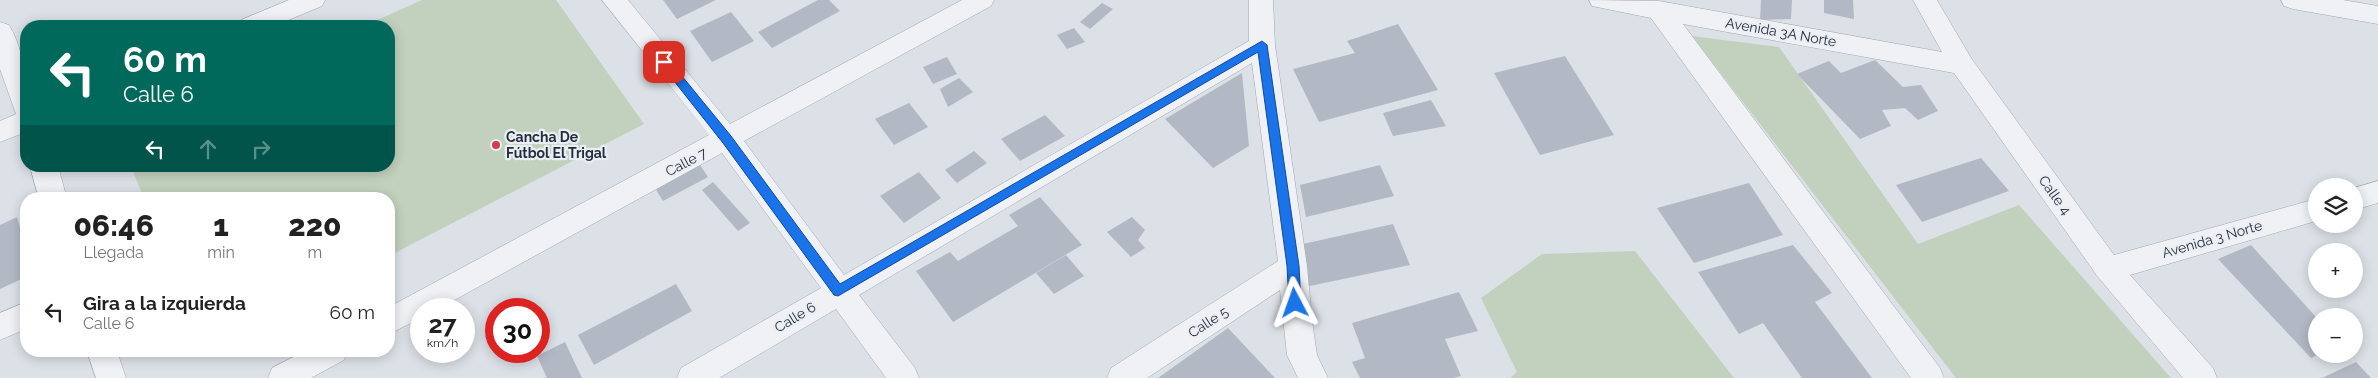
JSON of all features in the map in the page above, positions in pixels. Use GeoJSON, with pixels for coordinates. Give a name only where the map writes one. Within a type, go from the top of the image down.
{"type":"FeatureCollection","features":[{"type":"Feature","properties":{"kind":"street"},"geometry":{"type":"LineString","coordinates":[[265,20],[313,0]]}},
{"type":"Feature","properties":{"kind":"street"},"geometry":{"type":"LineString","coordinates":[[614,0],[727,140],[904,378]]}},
{"type":"Feature","properties":{"kind":"street","name":"Calle 7"},"geometry":{"type":"LineString","coordinates":[[395,318],[727,140],[982,0]]}},
{"type":"Feature","properties":{"kind":"street"},"geometry":{"type":"LineString","coordinates":[[1261,0],[1262,45],[1293,266],[1296,322],[1302,355],[1312,378]]}},
{"type":"Feature","properties":{"kind":"street","name":"Avenida 3A Norte"},"geometry":{"type":"LineString","coordinates":[[1601,0],[1962,65]]}},
{"type":"Feature","properties":{"kind":"street","name":"Calle 4"},"geometry":{"type":"LineString","coordinates":[[1925,0],[1962,65],[2108,269],[2202,378]]}},
{"type":"Feature","properties":{"kind":"street"},"geometry":{"type":"LineString","coordinates":[[2293,0],[2378,15]]}},
{"type":"Feature","properties":{"kind":"street"},"geometry":{"type":"LineString","coordinates":[[1659,10],[1929,378]]}},
{"type":"Feature","properties":{"kind":"street"},"geometry":{"type":"LineString","coordinates":[[0,31],[20,91]]}},
{"type":"Feature","properties":{"kind":"street","name":"Calle 6"},"geometry":{"type":"LineString","coordinates":[[692,378],[1262,45]]}},
{"type":"Feature","properties":{"kind":"street"},"geometry":{"type":"LineString","coordinates":[[0,132],[20,124]]}},
{"type":"Feature","properties":{"kind":"street"},"geometry":{"type":"LineString","coordinates":[[46,172],[51,192]]}},
{"type":"Feature","properties":{"kind":"street"},"geometry":{"type":"LineString","coordinates":[[2363,196],[2378,192]]}},
{"type":"Feature","properties":{"kind":"street","name":"Avenida 3 Norte"},"geometry":{"type":"LineString","coordinates":[[2108,269],[2308,212]]}},
{"type":"Feature","properties":{"kind":"street","name":"Calle 5"},"geometry":{"type":"LineString","coordinates":[[1122,378],[1293,266]]}},
{"type":"Feature","properties":{"kind":"street"},"geometry":{"type":"LineString","coordinates":[[0,327],[20,318]]}},
{"type":"Feature","properties":{"kind":"street"},"geometry":{"type":"LineString","coordinates":[[104,357],[111,378]]}},
{"type":"Feature","properties":{"kind":"street"},"geometry":{"type":"LineString","coordinates":[[283,378],[322,357]]}},
{"type":"Feature","properties":{"kind":"green space","name":"Cancha De Fútbol El Trigal"},"geometry":{"type":"Polygon","coordinates":[[[422,0],[556,0],[644,124],[395,253],[395,192],[141,192],[133,172],[395,172],[395,20],[377,20],[422,0]]]}},
{"type":"Feature","properties":{"kind":"green space"},"geometry":{"type":"Polygon","coordinates":[[[1692,36],[1779,47],[1918,244],[2019,205],[2171,378],[1956,378],[1692,36]]]}},
{"type":"Feature","properties":{"kind":"green space"},"geometry":{"type":"Polygon","coordinates":[[[1635,251],[1734,378],[1510,378],[1517,372],[1481,298],[1542,254],[1635,251]]]}},
{"type":"Feature","properties":{"kind":"building"},"geometry":{"type":"Polygon","coordinates":[[[663,0],[716,0],[677,19],[663,0]]]}},
{"type":"Feature","properties":{"kind":"building"},"geometry":{"type":"Polygon","coordinates":[[[818,0],[829,0],[840,11],[772,48],[758,32],[818,0]]]}},
{"type":"Feature","properties":{"kind":"building"},"geometry":{"type":"Polygon","coordinates":[[[1761,0],[1792,0],[1791,19],[1760,20],[1761,0]]]}},
{"type":"Feature","properties":{"kind":"building"},"geometry":{"type":"Polygon","coordinates":[[[1824,0],[1853,0],[1854,19],[1824,13],[1824,0]]]}},
{"type":"Feature","properties":{"kind":"building"},"geometry":{"type":"Polygon","coordinates":[[[1102,3],[1113,9],[1090,29],[1080,22],[1102,3]]]}},
{"type":"Feature","properties":{"kind":"building"},"geometry":{"type":"Polygon","coordinates":[[[731,12],[754,41],[712,62],[690,31],[731,12]]]}},
{"type":"Feature","properties":{"kind":"building"},"geometry":{"type":"Polygon","coordinates":[[[1398,24],[1438,90],[1319,122],[1293,69],[1355,53],[1347,41],[1398,24]]]}},
{"type":"Feature","properties":{"kind":"building"},"geometry":{"type":"Polygon","coordinates":[[[1074,28],[1085,42],[1067,49],[1057,35],[1074,28]]]}},
{"type":"Feature","properties":{"kind":"building"},"geometry":{"type":"Polygon","coordinates":[[[1565,56],[1614,135],[1540,155],[1494,73],[1565,56]]]}},
{"type":"Feature","properties":{"kind":"building"},"geometry":{"type":"Polygon","coordinates":[[[947,57],[957,74],[933,84],[923,67],[947,57]]]}},
{"type":"Feature","properties":{"kind":"building"},"geometry":{"type":"Polygon","coordinates":[[[1875,60],[1903,87],[1921,85],[1938,111],[1918,120],[1905,108],[1882,110],[1891,126],[1860,139],[1797,74],[1829,61],[1841,73],[1875,60]]]}},
{"type":"Feature","properties":{"kind":"building"},"geometry":{"type":"Polygon","coordinates":[[[1242,73],[1249,146],[1213,168],[1165,119],[1242,73]]]}},
{"type":"Feature","properties":{"kind":"building"},"geometry":{"type":"Polygon","coordinates":[[[959,78],[973,92],[948,107],[940,89],[959,78]]]}},
{"type":"Feature","properties":{"kind":"building"},"geometry":{"type":"Polygon","coordinates":[[[1431,100],[1446,126],[1393,136],[1383,113],[1431,100]]]}},
{"type":"Feature","properties":{"kind":"building"},"geometry":{"type":"Polygon","coordinates":[[[909,103],[928,127],[894,145],[875,119],[909,103]]]}},
{"type":"Feature","properties":{"kind":"building"},"geometry":{"type":"Polygon","coordinates":[[[1045,115],[1065,136],[1020,161],[1001,139],[1045,115]]]}},
{"type":"Feature","properties":{"kind":"building"},"geometry":{"type":"Polygon","coordinates":[[[974,151],[987,163],[957,183],[945,170],[974,151]]]}},
{"type":"Feature","properties":{"kind":"building"},"geometry":{"type":"Polygon","coordinates":[[[1981,158],[2009,191],[1922,222],[1896,185],[1981,158]]]}},
{"type":"Feature","properties":{"kind":"building"},"geometry":{"type":"Polygon","coordinates":[[[700,165],[708,177],[663,201],[655,188],[700,165]]]}},
{"type":"Feature","properties":{"kind":"building"},"geometry":{"type":"Polygon","coordinates":[[[1380,165],[1394,196],[1306,217],[1300,185],[1380,165]]]}},
{"type":"Feature","properties":{"kind":"building"},"geometry":{"type":"Polygon","coordinates":[[[919,172],[941,198],[904,223],[880,196],[919,172]]]}},
{"type":"Feature","properties":{"kind":"building"},"geometry":{"type":"Polygon","coordinates":[[[713,182],[750,223],[738,231],[702,190],[713,182]]]}},
{"type":"Feature","properties":{"kind":"building"},"geometry":{"type":"Polygon","coordinates":[[[1749,183],[1783,235],[1694,263],[1657,208],[1749,183]]]}},
{"type":"Feature","properties":{"kind":"building"},"geometry":{"type":"Polygon","coordinates":[[[1040,197],[1082,245],[953,322],[916,271],[950,252],[958,261],[1018,226],[1009,215],[1040,197]]]}},
{"type":"Feature","properties":{"kind":"building"},"geometry":{"type":"Polygon","coordinates":[[[17,217],[20,228],[20,280],[0,289],[0,225],[17,217]]]}},
{"type":"Feature","properties":{"kind":"building"},"geometry":{"type":"Polygon","coordinates":[[[1132,217],[1145,230],[1138,240],[1145,248],[1131,257],[1107,232],[1132,217]]]}},
{"type":"Feature","properties":{"kind":"building"},"geometry":{"type":"Polygon","coordinates":[[[1393,224],[1410,265],[1305,287],[1303,244],[1393,224]]]}},
{"type":"Feature","properties":{"kind":"building"},"geometry":{"type":"Polygon","coordinates":[[[1793,245],[1832,293],[1815,302],[1872,378],[1802,378],[1763,323],[1739,334],[1698,272],[1793,245]]]}},
{"type":"Feature","properties":{"kind":"building"},"geometry":{"type":"Polygon","coordinates":[[[2251,245],[2308,308],[2308,355],[2218,259],[2251,245]]]}},
{"type":"Feature","properties":{"kind":"building"},"geometry":{"type":"Polygon","coordinates":[[[1066,255],[1084,276],[1054,294],[1036,273],[1066,255]]]}},
{"type":"Feature","properties":{"kind":"building"},"geometry":{"type":"Polygon","coordinates":[[[676,284],[692,311],[594,365],[578,335],[676,284]]]}},
{"type":"Feature","properties":{"kind":"building"},"geometry":{"type":"Polygon","coordinates":[[[1459,292],[1478,331],[1445,339],[1461,376],[1453,378],[1360,378],[1352,362],[1365,358],[1352,323],[1459,292]]]}},
{"type":"Feature","properties":{"kind":"building"},"geometry":{"type":"Polygon","coordinates":[[[1228,328],[1275,378],[1158,378],[1228,328]]]}},
{"type":"Feature","properties":{"kind":"building"},"geometry":{"type":"Polygon","coordinates":[[[565,342],[582,378],[547,378],[540,363],[550,363],[550,350],[565,342]]]}},
{"type":"Feature","properties":{"kind":"building"},"geometry":{"type":"Polygon","coordinates":[[[2357,363],[2371,378],[2322,378],[2357,363]]]}},
{"type":"Feature","properties":{"kind":"place","name":"Cancha De Fútbol El Trigal"},"geometry":{"type":"Point","coordinates":[496,145]}},
{"type":"Feature","properties":{"kind":"route"},"geometry":{"type":"LineString","coordinates":[[664,62],[727,140],[838,291],[1262,45],[1293,266],[1295,303]]}}]}
